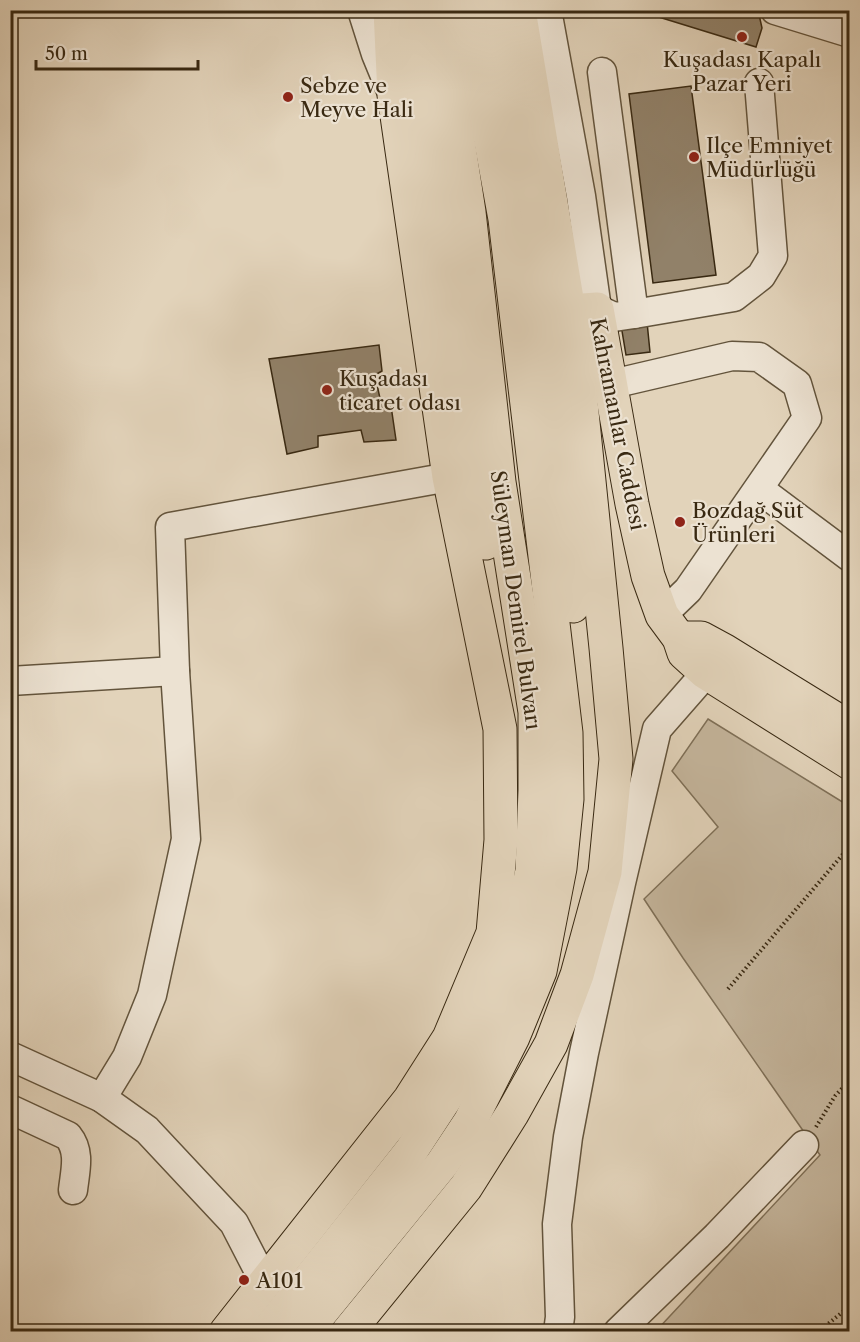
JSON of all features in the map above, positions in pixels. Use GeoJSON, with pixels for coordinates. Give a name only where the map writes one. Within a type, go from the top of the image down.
{"type":"FeatureCollection","features":[{"type":"Feature","properties":{"kind":"main road"},"geometry":{"type":"LineString","coordinates":[[226,1332],[416,1091],[449,1038],[493,933],[501,840],[500,729],[449,477],[394,95],[390,10]]}},
{"type":"Feature","properties":{"kind":"main road"},"geometry":{"type":"LineString","coordinates":[[409,10],[419,60],[444,240],[472,470],[520,715],[523,782],[532,872]]}},
{"type":"Feature","properties":{"kind":"main road","name":"Süleyman Demirel Bulvarı"},"geometry":{"type":"LineString","coordinates":[[267,1332],[411,1151],[451,1090],[479,1037],[513,957],[532,872],[536,712],[499,482],[469,212],[438,10]]}},
{"type":"Feature","properties":{"kind":"main road","name":"Süleyman Demirel Bulvarı"},"geometry":{"type":"LineString","coordinates":[[305,1332],[442,1164],[470,1122],[513,1037],[540,971],[560,868],[567,799],[566,733],[505,219],[467,10]]}},
{"type":"Feature","properties":{"kind":"main road"},"geometry":{"type":"LineString","coordinates":[[498,10],[557,424],[581,712],[582,796],[570,877],[540,971]]}},
{"type":"Feature","properties":{"kind":"main road"},"geometry":{"type":"LineString","coordinates":[[348,1332],[466,1187],[512,1114],[551,1044],[577,975],[605,872],[616,759],[579,383],[583,310],[519,10]]}},
{"type":"Feature","properties":{"kind":"main road","name":"Kahramanlar Caddesi"},"geometry":{"type":"LineString","coordinates":[[583,310],[610,383],[632,504],[646,565],[670,626],[684,653],[712,665]]}},
{"type":"Feature","properties":{"kind":"main road"},"geometry":{"type":"LineString","coordinates":[[712,665],[849,728]]}},
{"type":"Feature","properties":{"kind":"main road"},"geometry":{"type":"LineString","coordinates":[[712,665],[849,763]]}},
{"type":"Feature","properties":{"kind":"street"},"geometry":{"type":"LineString","coordinates":[[362,10],[376,54],[394,95]]}},
{"type":"Feature","properties":{"kind":"street","name":"Kahramanlar Caddesi"},"geometry":{"type":"LineString","coordinates":[[547,10],[581,196],[583,310]]}},
{"type":"Feature","properties":{"kind":"street"},"geometry":{"type":"LineString","coordinates":[[775,10],[849,33]]}},
{"type":"Feature","properties":{"kind":"street"},"geometry":{"type":"LineString","coordinates":[[602,72],[634,314]]}},
{"type":"Feature","properties":{"kind":"street"},"geometry":{"type":"LineString","coordinates":[[583,310],[614,317],[734,297],[761,276],[773,256],[759,83]]}},
{"type":"Feature","properties":{"kind":"street"},"geometry":{"type":"LineString","coordinates":[[610,383],[732,356],[759,357],[796,384],[807,418],[688,590],[670,626]]}},
{"type":"Feature","properties":{"kind":"street"},"geometry":{"type":"LineString","coordinates":[[102,1098],[127,1057],[152,995],[186,839],[175,671],[170,527],[449,477]]}},
{"type":"Feature","properties":{"kind":"street"},"geometry":{"type":"LineString","coordinates":[[759,489],[849,557]]}},
{"type":"Feature","properties":{"kind":"street"},"geometry":{"type":"LineString","coordinates":[[558,1332],[560,1317],[557,1224],[568,1137],[623,872],[657,729],[712,665]]}},
{"type":"Feature","properties":{"kind":"street"},"geometry":{"type":"LineString","coordinates":[[10,681],[175,671]]}},
{"type":"Feature","properties":{"kind":"street"},"geometry":{"type":"LineString","coordinates":[[10,1056],[102,1098],[147,1130],[234,1223],[265,1283]]}},
{"type":"Feature","properties":{"kind":"street"},"geometry":{"type":"LineString","coordinates":[[10,1108],[68,1136],[72,1141],[77,1158],[73,1190]]}},
{"type":"Feature","properties":{"kind":"street"},"geometry":{"type":"LineString","coordinates":[[618,1332],[717,1236],[804,1145]]}},
{"type":"Feature","properties":{"kind":"path"},"geometry":{"type":"LineString","coordinates":[[728,989],[849,846]]}},
{"type":"Feature","properties":{"kind":"path"},"geometry":{"type":"LineString","coordinates":[[804,1145],[835,1096],[849,1080]]}},
{"type":"Feature","properties":{"kind":"path"},"geometry":{"type":"LineString","coordinates":[[818,1332],[849,1306]]}},
{"type":"Feature","properties":{"kind":"shaded area"},"geometry":{"type":"Polygon","coordinates":[[[708,719],[849,806],[849,1331],[656,1331],[820,1155],[644,899],[718,827],[672,771],[708,719]]]}},
{"type":"Feature","properties":{"kind":"building","name":"Kuşadası Kapalı Pazar Yeri"},"geometry":{"type":"Polygon","coordinates":[[[636,10],[758,10],[762,28],[756,47],[636,10]]]}},
{"type":"Feature","properties":{"kind":"building"},"geometry":{"type":"Polygon","coordinates":[[[691,86],[716,275],[653,283],[629,94],[691,86]]]}},
{"type":"Feature","properties":{"kind":"building"},"geometry":{"type":"Polygon","coordinates":[[[647,322],[650,352],[626,355],[621,325],[647,322]]]}},
{"type":"Feature","properties":{"kind":"building","name":"Kuşadası ticaret odası"},"geometry":{"type":"Polygon","coordinates":[[[379,345],[382,371],[375,375],[382,408],[391,406],[396,440],[364,442],[361,430],[318,436],[318,447],[287,454],[269,359],[379,345]]]}},
{"type":"Feature","properties":{"kind":"place","name":"Kuşadası Kapalı Pazar Yeri"},"geometry":{"type":"Point","coordinates":[742,37]}},
{"type":"Feature","properties":{"kind":"place","name":"Sebze ve Meyve Hali"},"geometry":{"type":"Point","coordinates":[288,97]}},
{"type":"Feature","properties":{"kind":"place","name":"Ilçe Emniyet Müdürlüğü"},"geometry":{"type":"Point","coordinates":[694,157]}},
{"type":"Feature","properties":{"kind":"place","name":"Kuşadası ticaret odası"},"geometry":{"type":"Point","coordinates":[327,390]}},
{"type":"Feature","properties":{"kind":"place","name":"Bozdağ Süt Ürünleri"},"geometry":{"type":"Point","coordinates":[680,522]}},
{"type":"Feature","properties":{"kind":"place","name":"A101"},"geometry":{"type":"Point","coordinates":[244,1280]}}]}
